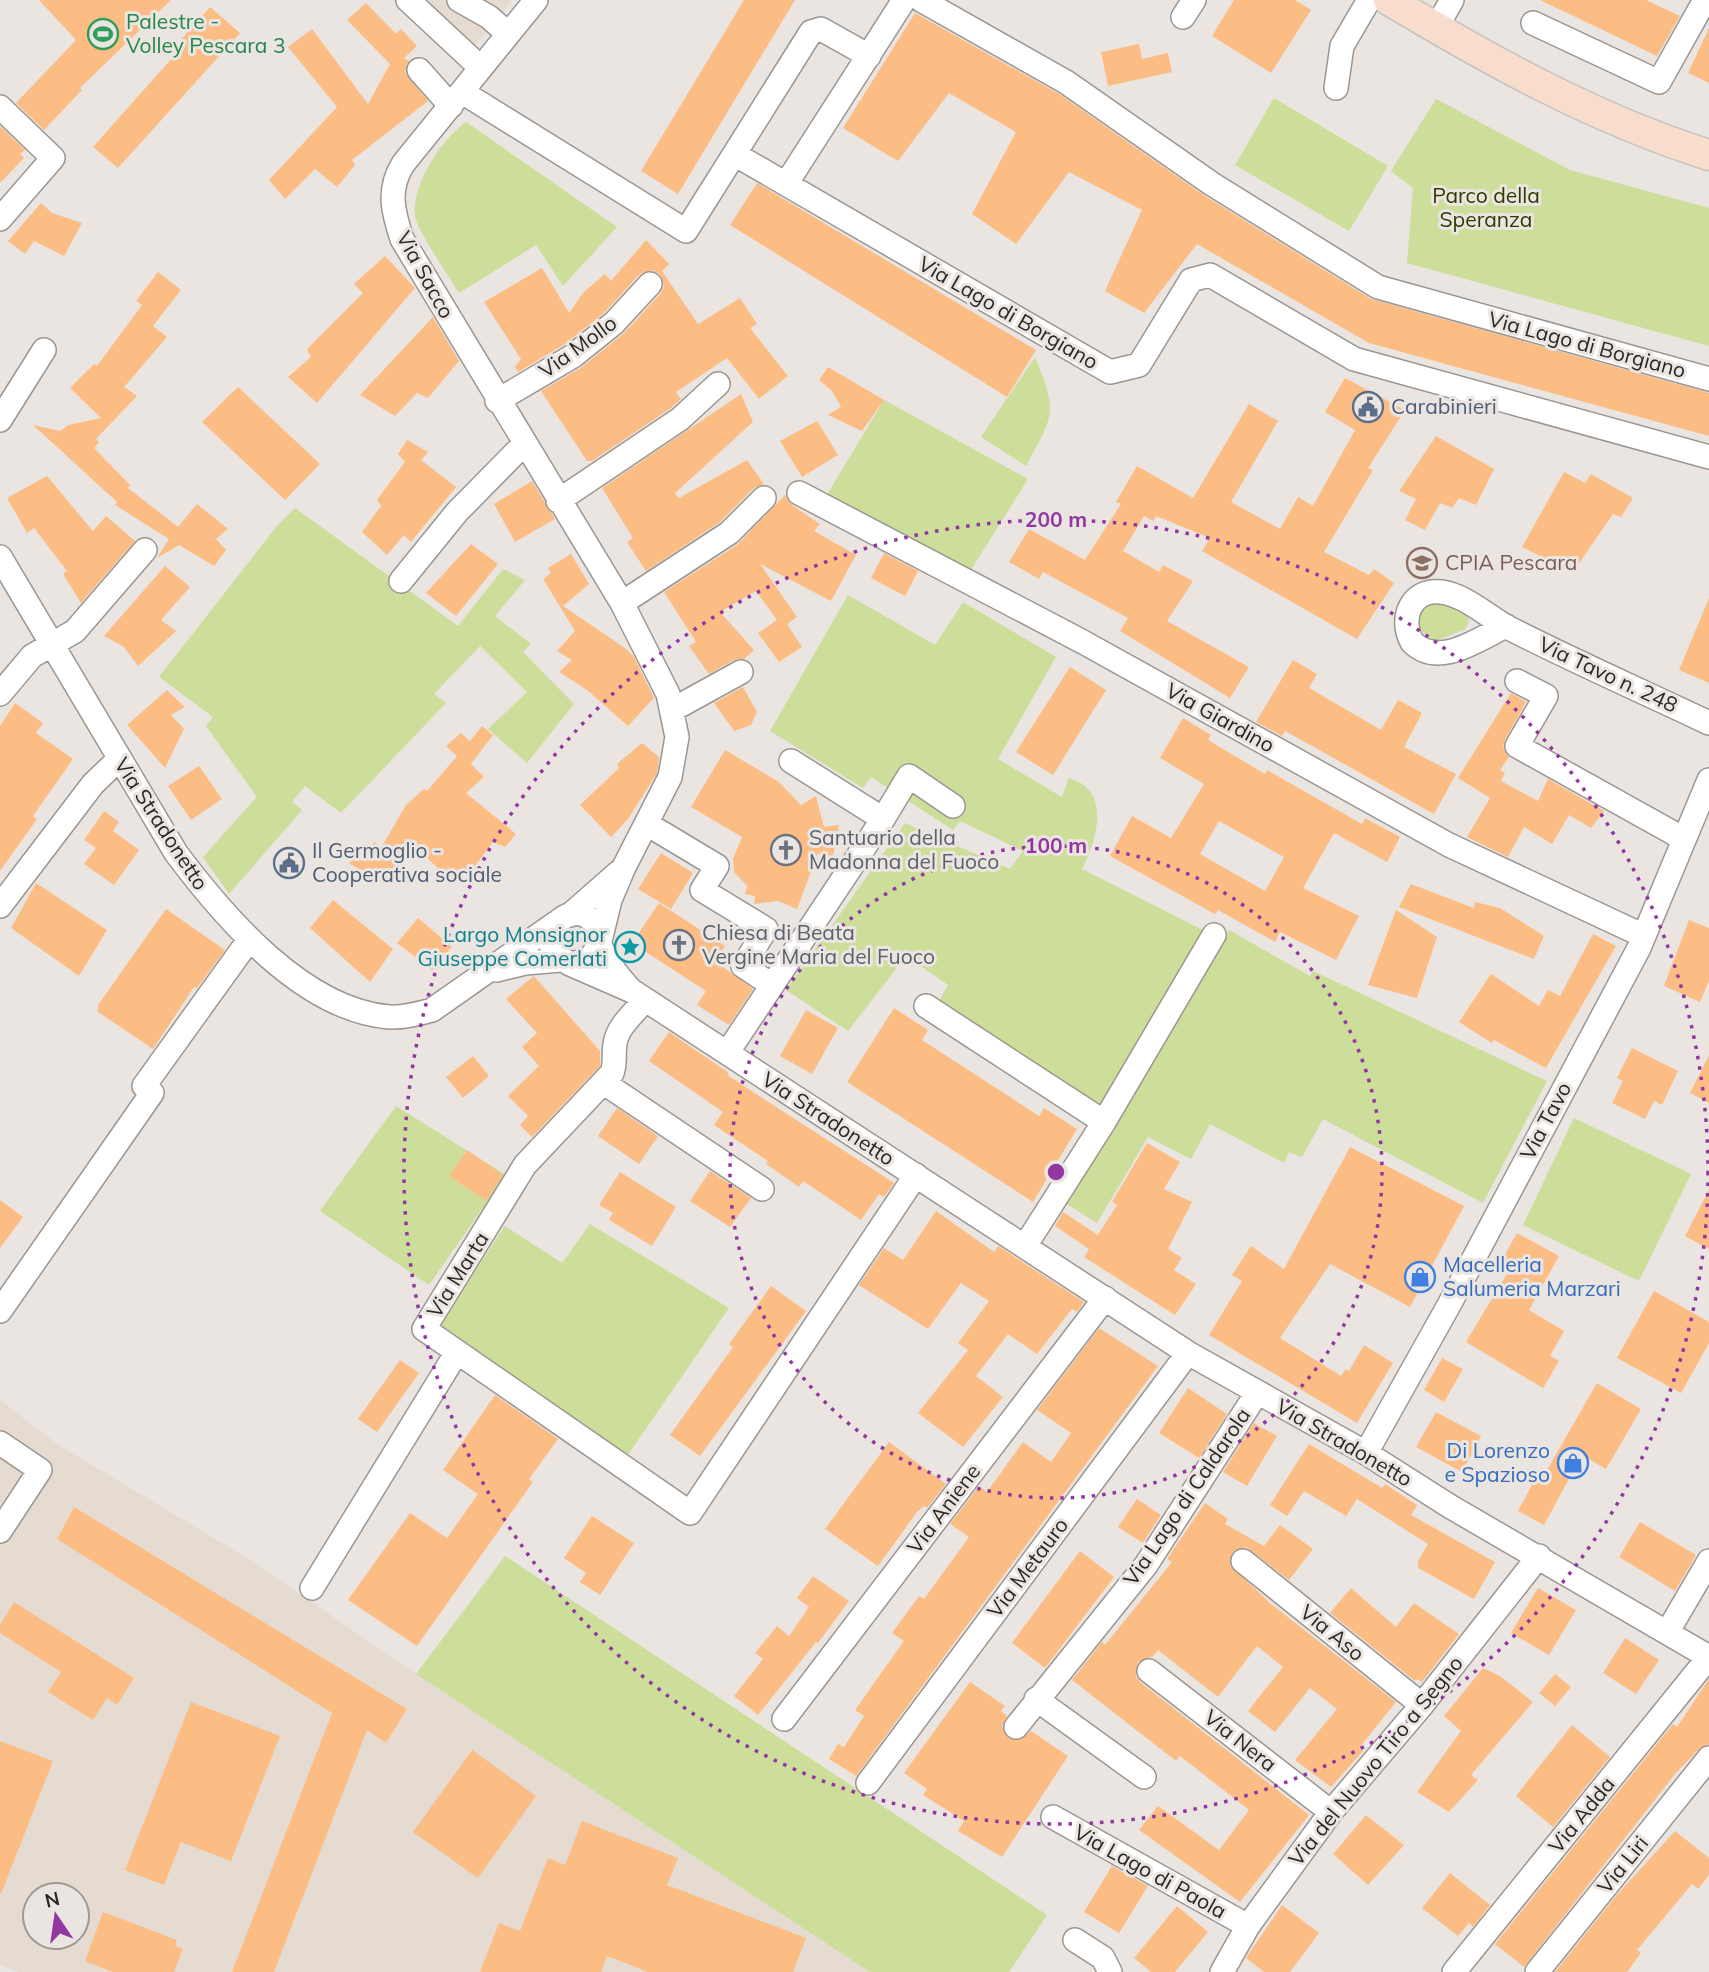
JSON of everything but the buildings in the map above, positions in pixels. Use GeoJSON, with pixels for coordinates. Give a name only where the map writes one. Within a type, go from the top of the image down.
{"type":"FeatureCollection","features":[{"type":"Feature","properties":{"kind":"main road"},"geometry":{"type":"LineString","coordinates":[[1389,0],[1535,84],[1607,118],[1709,155]]}},
{"type":"Feature","properties":{"kind":"street"},"geometry":{"type":"LineString","coordinates":[[408,0],[481,68]]}},
{"type":"Feature","properties":{"kind":"street"},"geometry":{"type":"LineString","coordinates":[[458,0],[484,9],[508,34]]}},
{"type":"Feature","properties":{"kind":"street","name":"Via Sacco"},"geometry":{"type":"LineString","coordinates":[[536,0],[403,164],[395,178],[392,201],[402,239],[622,603],[663,678],[677,737],[673,765],[666,789],[624,867],[610,900],[600,940]]}},
{"type":"Feature","properties":{"kind":"street"},"geometry":{"type":"LineString","coordinates":[[786,184],[904,0]]}},
{"type":"Feature","properties":{"kind":"street","name":"Via Lago di Borgiano"},"geometry":{"type":"LineString","coordinates":[[921,0],[1066,82],[1212,184],[1378,287],[1709,379]]}},
{"type":"Feature","properties":{"kind":"street"},"geometry":{"type":"LineString","coordinates":[[1336,88],[1342,47],[1369,0]]}},
{"type":"Feature","properties":{"kind":"street"},"geometry":{"type":"LineString","coordinates":[[1436,28],[1452,0]]}},
{"type":"Feature","properties":{"kind":"street"},"geometry":{"type":"LineString","coordinates":[[1533,23],[1659,82],[1705,0]]}},
{"type":"Feature","properties":{"kind":"street"},"geometry":{"type":"LineString","coordinates":[[419,70],[457,99],[686,231],[811,32],[821,29],[869,56]]}},
{"type":"Feature","properties":{"kind":"street"},"geometry":{"type":"LineString","coordinates":[[0,107],[53,158],[0,219]]}},
{"type":"Feature","properties":{"kind":"street","name":"Via Lago di Borgiano"},"geometry":{"type":"LineString","coordinates":[[736,155],[1110,372],[1139,365],[1191,280],[1210,275],[1354,359],[1709,457]]}},
{"type":"Feature","properties":{"kind":"street","name":"Via Mollo"},"geometry":{"type":"LineString","coordinates":[[498,401],[573,356],[614,323],[650,284]]}},
{"type":"Feature","properties":{"kind":"street"},"geometry":{"type":"LineString","coordinates":[[0,420],[44,350]]}},
{"type":"Feature","properties":{"kind":"street"},"geometry":{"type":"LineString","coordinates":[[558,500],[680,419],[718,384]]}},
{"type":"Feature","properties":{"kind":"street"},"geometry":{"type":"LineString","coordinates":[[401,581],[457,512],[524,444]]}},
{"type":"Feature","properties":{"kind":"street","name":"Via Giardino"},"geometry":{"type":"LineString","coordinates":[[799,493],[1083,642],[1450,845],[1644,936]]}},
{"type":"Feature","properties":{"kind":"street"},"geometry":{"type":"LineString","coordinates":[[622,603],[729,533],[764,498]]}},
{"type":"Feature","properties":{"kind":"street"},"geometry":{"type":"LineString","coordinates":[[0,694],[32,656],[75,631],[145,550]]}},
{"type":"Feature","properties":{"kind":"street","name":"Via Stradonetto"},"geometry":{"type":"LineString","coordinates":[[0,557],[118,760],[176,853],[209,897],[249,940],[297,977],[348,1007],[392,1017],[432,1010],[563,919]]}},
{"type":"Feature","properties":{"kind":"street","name":"Via Tavo n. 248"},"geometry":{"type":"LineString","coordinates":[[1506,626],[1709,723]]}},
{"type":"Feature","properties":{"kind":"street"},"geometry":{"type":"LineString","coordinates":[[672,710],[741,672]]}},
{"type":"Feature","properties":{"kind":"street"},"geometry":{"type":"LineString","coordinates":[[1517,681],[1546,696],[1517,746],[1684,839]]}},
{"type":"Feature","properties":{"kind":"street"},"geometry":{"type":"LineString","coordinates":[[0,906],[93,784],[118,760]]}},
{"type":"Feature","properties":{"kind":"street"},"geometry":{"type":"LineString","coordinates":[[790,761],[883,819]]}},
{"type":"Feature","properties":{"kind":"street"},"geometry":{"type":"LineString","coordinates":[[727,1053],[909,776],[953,806]]}},
{"type":"Feature","properties":{"kind":"street","name":"Via Tavo"},"geometry":{"type":"LineString","coordinates":[[1366,1453],[1449,1305],[1644,936],[1706,792]]}},
{"type":"Feature","properties":{"kind":"street"},"geometry":{"type":"LineString","coordinates":[[647,824],[717,866],[702,890],[766,929],[743,966],[772,985]]}},
{"type":"Feature","properties":{"kind":"street","name":"Via Sacco"},"geometry":{"type":"LineString","coordinates":[[563,919],[624,867]]}},
{"type":"Feature","properties":{"kind":"street"},"geometry":{"type":"LineString","coordinates":[[563,919],[590,919],[600,940],[589,960],[565,962],[550,943],[563,919]]}},
{"type":"Feature","properties":{"kind":"street"},"geometry":{"type":"LineString","coordinates":[[1025,1246],[1104,1122],[1214,935]]}},
{"type":"Feature","properties":{"kind":"street"},"geometry":{"type":"LineString","coordinates":[[0,1311],[152,1093],[144,1086],[249,940]]}},
{"type":"Feature","properties":{"kind":"street","name":"Via Stradonetto"},"geometry":{"type":"LineString","coordinates":[[600,940],[614,969],[638,996]]}},
{"type":"Feature","properties":{"kind":"street","name":"Via Stradonetto"},"geometry":{"type":"LineString","coordinates":[[489,972],[524,963],[565,962],[638,996],[1188,1353],[1366,1453],[1451,1507],[1709,1657]]}},
{"type":"Feature","properties":{"kind":"street","name":"Via Marta"},"geometry":{"type":"LineString","coordinates":[[457,1352],[424,1329],[525,1165],[604,1083],[616,1062],[615,1043],[638,996]]}},
{"type":"Feature","properties":{"kind":"street"},"geometry":{"type":"LineString","coordinates":[[926,1006],[1104,1122]]}},
{"type":"Feature","properties":{"kind":"street"},"geometry":{"type":"LineString","coordinates":[[604,1083],[762,1189]]}},
{"type":"Feature","properties":{"kind":"street"},"geometry":{"type":"LineString","coordinates":[[312,1588],[457,1352],[690,1513],[916,1175]]}},
{"type":"Feature","properties":{"kind":"street","name":"Via Aniene"},"geometry":{"type":"LineString","coordinates":[[784,1719],[1105,1298]]}},
{"type":"Feature","properties":{"kind":"street","name":"Via Metauro"},"geometry":{"type":"LineString","coordinates":[[868,1783],[1188,1353]]}},
{"type":"Feature","properties":{"kind":"street","name":"Via Lago di Caldarola"},"geometry":{"type":"LineString","coordinates":[[1016,1727],[1146,1564],[1257,1392]]}},
{"type":"Feature","properties":{"kind":"street"},"geometry":{"type":"LineString","coordinates":[[0,1443],[40,1470],[0,1531]]}},
{"type":"Feature","properties":{"kind":"street","name":"Via del Nuovo Tiro a Segno"},"geometry":{"type":"LineString","coordinates":[[1222,1972],[1248,1926],[1331,1812],[1422,1705],[1539,1556]]}},
{"type":"Feature","properties":{"kind":"street","name":"Via Aso"},"geometry":{"type":"LineString","coordinates":[[1243,1561],[1422,1705]]}},
{"type":"Feature","properties":{"kind":"street"},"geometry":{"type":"LineString","coordinates":[[1668,1631],[1709,1562]]}},
{"type":"Feature","properties":{"kind":"street","name":"Via Adda"},"geometry":{"type":"LineString","coordinates":[[1454,1972],[1709,1657]]}},
{"type":"Feature","properties":{"kind":"street","name":"Via Nera"},"geometry":{"type":"LineString","coordinates":[[1149,1671],[1331,1812]]}},
{"type":"Feature","properties":{"kind":"street"},"geometry":{"type":"LineString","coordinates":[[1036,1699],[1144,1777]]}},
{"type":"Feature","properties":{"kind":"street","name":"Via Liri"},"geometry":{"type":"LineString","coordinates":[[1536,1972],[1709,1758]]}},
{"type":"Feature","properties":{"kind":"street","name":"Via Lago di Paola"},"geometry":{"type":"LineString","coordinates":[[1053,1817],[1248,1926]]}},
{"type":"Feature","properties":{"kind":"street"},"geometry":{"type":"LineString","coordinates":[[1075,1941],[1103,1958],[1110,1972]]}},
{"type":"Feature","properties":{"kind":"shaded area"},"geometry":{"type":"Polygon","coordinates":[[[424,0],[512,0],[474,47],[424,0]]]}},
{"type":"Feature","properties":{"kind":"shaded area"},"geometry":{"type":"Polygon","coordinates":[[[0,1400],[60,1446],[252,1561],[416,1674],[870,1972],[19,1972],[0,1965],[0,1400]]]}},
{"type":"Feature","properties":{"kind":"green space"},"geometry":{"type":"Polygon","coordinates":[[[1274,98],[1388,166],[1349,231],[1235,165],[1274,98]]]}},
{"type":"Feature","properties":{"kind":"green space","name":"Parco della Speranza"},"geometry":{"type":"Polygon","coordinates":[[[1436,99],[1570,170],[1709,208],[1709,346],[1407,263],[1413,188],[1391,171],[1436,99]]]}},
{"type":"Feature","properties":{"kind":"green space"},"geometry":{"type":"Polygon","coordinates":[[[466,122],[617,227],[563,286],[536,245],[459,293],[427,243],[415,216],[418,191],[438,151],[466,122]]]}},
{"type":"Feature","properties":{"kind":"green space"},"geometry":{"type":"Polygon","coordinates":[[[1035,357],[1047,390],[1050,413],[1026,466],[981,437],[1035,357]]]}},
{"type":"Feature","properties":{"kind":"green space"},"geometry":{"type":"Polygon","coordinates":[[[884,400],[1028,479],[967,576],[825,498],[884,400]]]}},
{"type":"Feature","properties":{"kind":"green space"},"geometry":{"type":"Polygon","coordinates":[[[295,508],[458,626],[503,569],[525,580],[495,616],[531,644],[523,652],[574,704],[527,763],[488,729],[527,692],[480,646],[434,694],[446,703],[341,813],[305,786],[292,802],[302,810],[229,894],[203,857],[257,797],[206,726],[213,717],[159,677],[276,527],[295,508]]]}},
{"type":"Feature","properties":{"kind":"green space"},"geometry":{"type":"Polygon","coordinates":[[[848,595],[935,645],[963,602],[1056,657],[998,759],[1062,797],[1069,778],[1083,784],[1096,804],[1097,817],[1096,831],[1082,869],[1205,931],[1102,1109],[939,1001],[948,985],[906,956],[848,1031],[786,990],[905,823],[1010,869],[1023,851],[960,821],[953,830],[871,777],[863,788],[770,731],[848,595]]]}},
{"type":"Feature","properties":{"kind":"green space"},"geometry":{"type":"Polygon","coordinates":[[[1441,602],[1465,612],[1469,619],[1466,629],[1435,641],[1420,630],[1418,618],[1429,604],[1441,602]]]}},
{"type":"Feature","properties":{"kind":"green space"},"geometry":{"type":"Polygon","coordinates":[[[1229,930],[1310,976],[1313,971],[1547,1081],[1483,1203],[1323,1119],[1302,1157],[1289,1152],[1284,1163],[1210,1124],[1191,1159],[1148,1137],[1097,1223],[1065,1203],[1229,930]]]}},
{"type":"Feature","properties":{"kind":"green space"},"geometry":{"type":"Polygon","coordinates":[[[396,1106],[506,1175],[429,1285],[320,1211],[396,1106]]]}},
{"type":"Feature","properties":{"kind":"green space"},"geometry":{"type":"Polygon","coordinates":[[[1574,1118],[1691,1174],[1639,1281],[1523,1225],[1574,1118]]]}},
{"type":"Feature","properties":{"kind":"green space"},"geometry":{"type":"Polygon","coordinates":[[[590,1224],[729,1308],[625,1459],[437,1328],[505,1226],[562,1263],[590,1224]]]}},
{"type":"Feature","properties":{"kind":"green space"},"geometry":{"type":"Polygon","coordinates":[[[505,1556],[1047,1915],[1009,1972],[870,1972],[416,1674],[505,1556]]]}},
{"type":"Feature","properties":{"kind":"place","name":"Palestre - Volley Pescara 3"},"geometry":{"type":"Point","coordinates":[103,34]}},
{"type":"Feature","properties":{"kind":"place","name":"Carabinieri"},"geometry":{"type":"Point","coordinates":[1368,407]}},
{"type":"Feature","properties":{"kind":"place","name":"CPIA Pescara"},"geometry":{"type":"Point","coordinates":[1422,563]}},
{"type":"Feature","properties":{"kind":"place","name":"Santuario della Madonna del Fuoco"},"geometry":{"type":"Point","coordinates":[786,850]}},
{"type":"Feature","properties":{"kind":"place","name":"Il Germoglio - Cooperativa sociale"},"geometry":{"type":"Point","coordinates":[289,863]}},
{"type":"Feature","properties":{"kind":"place","name":"Chiesa di Beata Vergine Maria del Fuoco"},"geometry":{"type":"Point","coordinates":[679,945]}},
{"type":"Feature","properties":{"kind":"place","name":"Largo Monsignor Giuseppe Comerlati"},"geometry":{"type":"Point","coordinates":[630,947]}},
{"type":"Feature","properties":{"kind":"place","name":"Macelleria Salumeria Marzari"},"geometry":{"type":"Point","coordinates":[1420,1277]}},
{"type":"Feature","properties":{"kind":"place","name":"Di Lorenzo e Spazioso"},"geometry":{"type":"Point","coordinates":[1573,1463]}}]}
